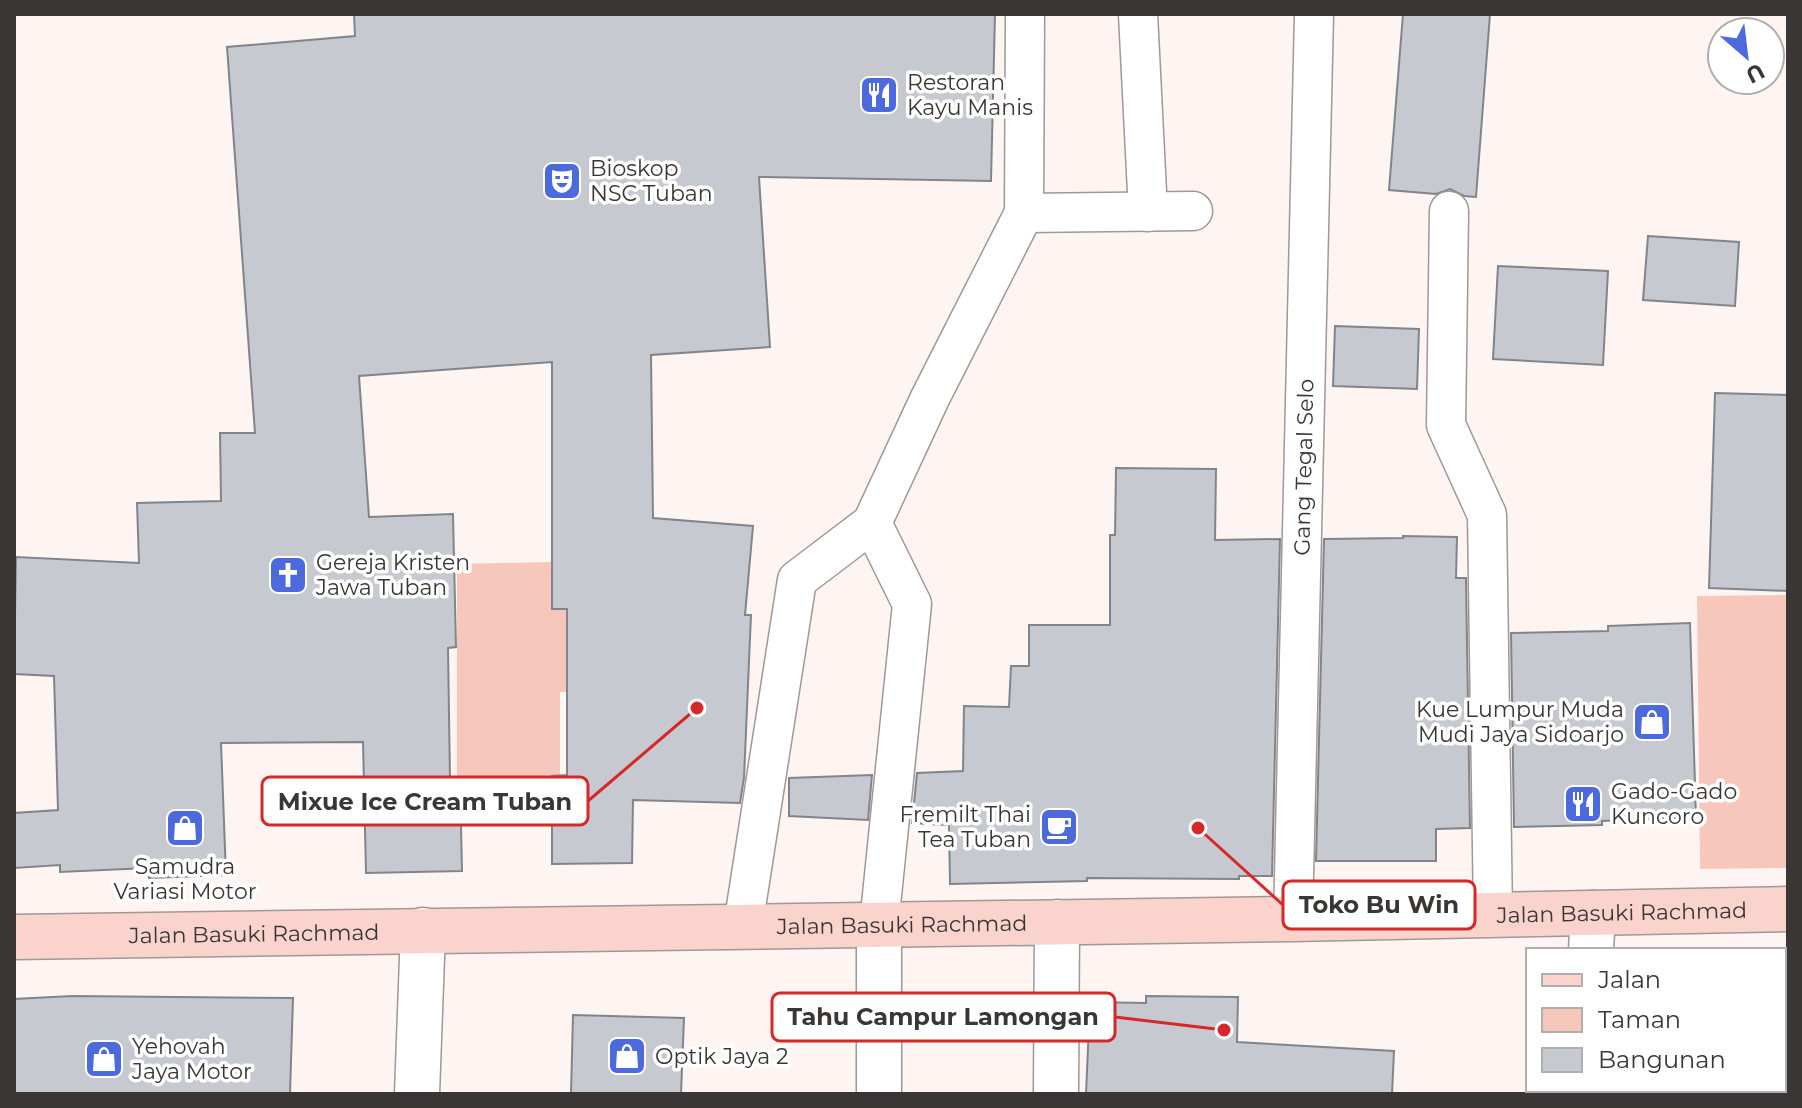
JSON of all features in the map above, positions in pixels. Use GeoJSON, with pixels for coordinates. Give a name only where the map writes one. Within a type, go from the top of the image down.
{"type":"FeatureCollection","features":[{"type":"Feature","properties":{"kind":"main road","name":"Jalan Basuki Rachmad"},"geometry":{"type":"LineString","coordinates":[[14,937],[1493,915],[1592,932],[1788,909]]}},
{"type":"Feature","properties":{"kind":"street"},"geometry":{"type":"LineString","coordinates":[[1056,1094],[1057,922]]}},
{"type":"Feature","properties":{"kind":"street"},"geometry":{"type":"LineString","coordinates":[[879,924],[879,1094]]}},
{"type":"Feature","properties":{"kind":"street"},"geometry":{"type":"LineString","coordinates":[[417,1094],[423,930]]}},
{"type":"Feature","properties":{"kind":"lane"},"geometry":{"type":"LineString","coordinates":[[743,926],[797,580],[872,523],[930,398],[1024,213],[1025,14]]}},
{"type":"Feature","properties":{"kind":"lane"},"geometry":{"type":"LineString","coordinates":[[1138,14],[1148,212]]}},
{"type":"Feature","properties":{"kind":"lane","name":"Gang Tegal Selo"},"geometry":{"type":"LineString","coordinates":[[1293,919],[1314,14]]}},
{"type":"Feature","properties":{"kind":"lane"},"geometry":{"type":"LineString","coordinates":[[1024,213],[1193,211]]}},
{"type":"Feature","properties":{"kind":"lane"},"geometry":{"type":"LineString","coordinates":[[1449,211],[1446,425],[1487,515],[1493,915]]}},
{"type":"Feature","properties":{"kind":"lane"},"geometry":{"type":"LineString","coordinates":[[872,523],[912,604],[879,924]]}},
{"type":"Feature","properties":{"kind":"green space"},"geometry":{"type":"Polygon","coordinates":[[[551,562],[552,608],[635,608],[635,691],[560,692],[560,777],[457,778],[457,564],[551,562]]]}},
{"type":"Feature","properties":{"kind":"green space"},"geometry":{"type":"Polygon","coordinates":[[[1788,595],[1788,868],[1700,869],[1697,596],[1788,595]]]}},
{"type":"Feature","properties":{"kind":"building"},"geometry":{"type":"Polygon","coordinates":[[[354,14],[995,14],[991,181],[759,177],[770,347],[651,355],[653,518],[753,526],[745,615],[751,615],[744,778],[740,803],[633,800],[632,863],[552,864],[552,776],[567,775],[567,609],[552,609],[552,362],[359,376],[369,517],[453,514],[456,647],[448,648],[450,779],[460,778],[462,871],[366,873],[363,742],[221,743],[226,875],[149,878],[148,868],[60,872],[60,865],[14,868],[14,813],[58,810],[54,676],[14,674],[16,557],[139,563],[137,503],[221,501],[220,433],[255,433],[227,47],[355,36],[354,14]]]}},
{"type":"Feature","properties":{"kind":"building"},"geometry":{"type":"Polygon","coordinates":[[[1403,14],[1490,14],[1476,197],[1464,196],[1450,189],[1436,194],[1389,190],[1403,14]]]}},
{"type":"Feature","properties":{"kind":"building"},"geometry":{"type":"Polygon","coordinates":[[[1648,236],[1739,242],[1735,306],[1643,300],[1648,236]]]}},
{"type":"Feature","properties":{"kind":"building"},"geometry":{"type":"Polygon","coordinates":[[[1498,266],[1608,271],[1603,365],[1493,359],[1498,266]]]}},
{"type":"Feature","properties":{"kind":"building"},"geometry":{"type":"Polygon","coordinates":[[[1335,326],[1419,329],[1417,389],[1333,386],[1335,326]]]}},
{"type":"Feature","properties":{"kind":"building"},"geometry":{"type":"Polygon","coordinates":[[[1715,393],[1788,395],[1788,591],[1709,588],[1715,393]]]}},
{"type":"Feature","properties":{"kind":"building"},"geometry":{"type":"Polygon","coordinates":[[[1116,468],[1216,469],[1215,540],[1280,539],[1272,876],[1239,876],[1239,879],[1087,878],[1087,881],[950,884],[949,825],[912,823],[917,773],[963,771],[964,706],[1009,707],[1011,666],[1029,666],[1029,625],[1110,625],[1110,535],[1115,535],[1116,468]]]}},
{"type":"Feature","properties":{"kind":"building"},"geometry":{"type":"Polygon","coordinates":[[[1457,537],[1456,578],[1466,578],[1470,828],[1436,829],[1436,861],[1316,861],[1324,539],[1457,537]]]}},
{"type":"Feature","properties":{"kind":"building"},"geometry":{"type":"Polygon","coordinates":[[[1690,623],[1696,817],[1602,821],[1602,825],[1514,827],[1511,633],[1608,631],[1608,626],[1690,623]]]}},
{"type":"Feature","properties":{"kind":"building"},"geometry":{"type":"Polygon","coordinates":[[[872,775],[868,820],[789,816],[789,778],[872,775]]]}},
{"type":"Feature","properties":{"kind":"building"},"geometry":{"type":"Polygon","coordinates":[[[72,996],[293,998],[290,1094],[14,1094],[14,999],[72,996]]]}},
{"type":"Feature","properties":{"kind":"building"},"geometry":{"type":"Polygon","coordinates":[[[1146,996],[1238,997],[1237,1042],[1394,1051],[1392,1094],[1086,1094],[1090,1002],[1146,1003],[1146,996]]]}},
{"type":"Feature","properties":{"kind":"building","name":"Optik Jaya 2"},"geometry":{"type":"Polygon","coordinates":[[[573,1015],[684,1018],[681,1094],[571,1094],[573,1015]]]}},
{"type":"Feature","properties":{"kind":"place","name":"Restoran Kayu Manis"},"geometry":{"type":"Point","coordinates":[879,95]}},
{"type":"Feature","properties":{"kind":"place","name":"Bioskop NSC Tuban"},"geometry":{"type":"Point","coordinates":[562,181]}},
{"type":"Feature","properties":{"kind":"place","name":"Gereja Kristen Jawa Tuban"},"geometry":{"type":"Point","coordinates":[288,575]}},
{"type":"Feature","properties":{"kind":"place","name":"Mixue Ice Cream Tuban"},"geometry":{"type":"Point","coordinates":[697,708]}},
{"type":"Feature","properties":{"kind":"place","name":"Kue Lumpur Muda Mudi Jaya Sidoarjo"},"geometry":{"type":"Point","coordinates":[1652,722]}},
{"type":"Feature","properties":{"kind":"place","name":"Gado-Gado Kuncoro"},"geometry":{"type":"Point","coordinates":[1583,804]}},
{"type":"Feature","properties":{"kind":"place","name":"Fremilt Thai Tea Tuban"},"geometry":{"type":"Point","coordinates":[1059,827]}},
{"type":"Feature","properties":{"kind":"place","name":"Samudra Variasi Motor"},"geometry":{"type":"Point","coordinates":[185,828]}},
{"type":"Feature","properties":{"kind":"place","name":"Toko Bu Win"},"geometry":{"type":"Point","coordinates":[1198,828]}},
{"type":"Feature","properties":{"kind":"place","name":"Tahu Campur Lamongan"},"geometry":{"type":"Point","coordinates":[1224,1030]}},
{"type":"Feature","properties":{"kind":"place","name":"Optik Jaya 2"},"geometry":{"type":"Point","coordinates":[627,1056]}},
{"type":"Feature","properties":{"kind":"place","name":"Yehovah Jaya Motor"},"geometry":{"type":"Point","coordinates":[104,1059]}}]}
